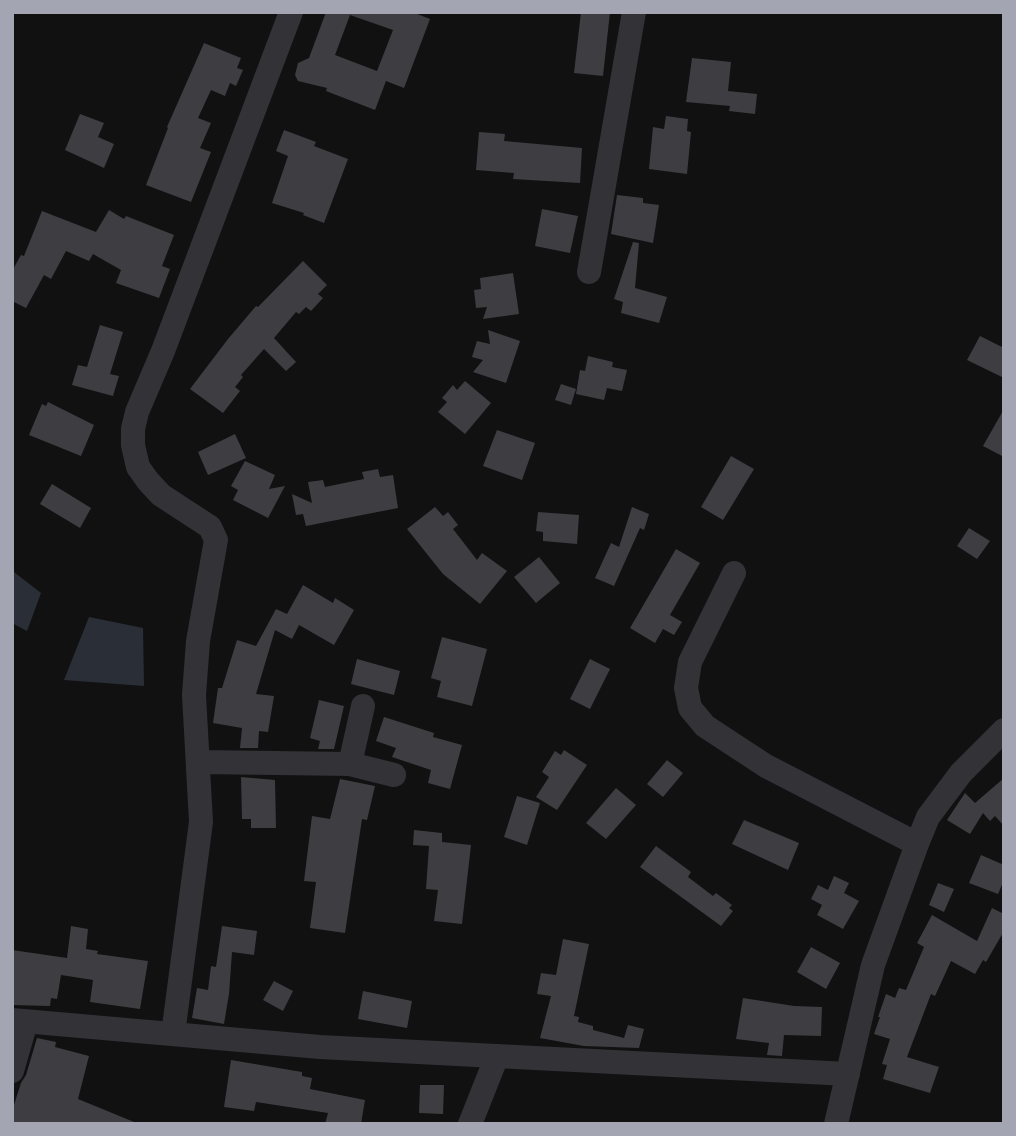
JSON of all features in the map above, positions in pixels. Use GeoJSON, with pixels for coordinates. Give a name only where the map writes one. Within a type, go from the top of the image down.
{"type":"FeatureCollection","features":[{"type":"Feature","properties":{"kind":"street"},"geometry":{"type":"LineString","coordinates":[[173,1034],[201,822],[194,695],[198,641],[216,540],[210,527],[160,495],[148,481],[138,467],[133,429],[137,412],[168,338],[291,12]]}},
{"type":"Feature","properties":{"kind":"street"},"geometry":{"type":"LineString","coordinates":[[589,272],[634,12]]}},
{"type":"Feature","properties":{"kind":"street"},"geometry":{"type":"LineString","coordinates":[[734,573],[690,662],[686,688],[690,708],[705,726],[766,766],[917,844]]}},
{"type":"Feature","properties":{"kind":"street"},"geometry":{"type":"LineString","coordinates":[[350,764],[363,706]]}},
{"type":"Feature","properties":{"kind":"street"},"geometry":{"type":"LineString","coordinates":[[836,1124],[873,965],[928,817],[961,773],[1004,730]]}},
{"type":"Feature","properties":{"kind":"street"},"geometry":{"type":"LineString","coordinates":[[199,762],[350,764],[394,775]]}},
{"type":"Feature","properties":{"kind":"street"},"geometry":{"type":"LineString","coordinates":[[12,1070],[19,1021],[320,1047],[848,1074]]}},
{"type":"Feature","properties":{"kind":"street"},"geometry":{"type":"LineString","coordinates":[[470,1124],[497,1056]]}},
{"type":"Feature","properties":{"kind":"shaded area"},"geometry":{"type":"Polygon","coordinates":[[[14,572],[41,593],[27,631],[12,623],[14,572]]]}},
{"type":"Feature","properties":{"kind":"shaded area"},"geometry":{"type":"Polygon","coordinates":[[[89,617],[143,628],[144,686],[64,680],[89,617]]]}},
{"type":"Feature","properties":{"kind":"building"},"geometry":{"type":"Polygon","coordinates":[[[326,12],[412,12],[430,19],[404,88],[386,81],[375,110],[326,91],[327,88],[298,81],[295,75],[298,63],[309,58],[326,12]],[[350,15],[335,55],[377,71],[393,30],[350,15]]]}},
{"type":"Feature","properties":{"kind":"building"},"geometry":{"type":"Polygon","coordinates":[[[581,12],[610,12],[603,76],[574,73],[581,12]]]}},
{"type":"Feature","properties":{"kind":"building"},"geometry":{"type":"Polygon","coordinates":[[[204,43],[241,58],[237,68],[243,70],[236,86],[230,83],[225,96],[211,90],[198,118],[211,123],[200,148],[211,152],[191,202],[146,185],[167,127],[204,43]]]}},
{"type":"Feature","properties":{"kind":"building"},"geometry":{"type":"Polygon","coordinates":[[[692,58],[731,62],[728,91],[757,94],[755,114],[729,111],[730,106],[686,102],[692,58]]]}},
{"type":"Feature","properties":{"kind":"building"},"geometry":{"type":"Polygon","coordinates":[[[80,114],[104,123],[98,137],[114,144],[104,168],[65,150],[80,114]]]}},
{"type":"Feature","properties":{"kind":"building"},"geometry":{"type":"Polygon","coordinates":[[[666,116],[688,119],[687,131],[691,132],[687,174],[649,169],[653,127],[664,129],[666,116]]]}},
{"type":"Feature","properties":{"kind":"building"},"geometry":{"type":"Polygon","coordinates":[[[284,130],[316,142],[314,146],[348,159],[324,223],[303,215],[304,213],[272,203],[288,156],[276,151],[284,130]]]}},
{"type":"Feature","properties":{"kind":"building"},"geometry":{"type":"Polygon","coordinates":[[[479,132],[505,134],[504,141],[582,148],[580,183],[513,179],[514,173],[476,170],[479,132]]]}},
{"type":"Feature","properties":{"kind":"building"},"geometry":{"type":"Polygon","coordinates":[[[617,195],[643,198],[643,203],[659,205],[653,243],[611,234],[617,195]]]}},
{"type":"Feature","properties":{"kind":"building"},"geometry":{"type":"Polygon","coordinates":[[[542,209],[578,216],[570,253],[535,246],[542,209]]]}},
{"type":"Feature","properties":{"kind":"building"},"geometry":{"type":"Polygon","coordinates":[[[109,210],[124,219],[126,216],[174,235],[162,266],[170,269],[159,298],[116,283],[121,270],[93,254],[89,261],[66,251],[51,279],[44,275],[26,308],[12,301],[12,271],[21,255],[24,256],[42,211],[96,232],[109,210]]]}},
{"type":"Feature","properties":{"kind":"building"},"geometry":{"type":"Polygon","coordinates":[[[633,242],[639,243],[635,288],[667,297],[659,323],[621,313],[623,302],[614,299],[633,242]]]}},
{"type":"Feature","properties":{"kind":"building"},"geometry":{"type":"Polygon","coordinates":[[[303,261],[327,285],[318,294],[323,298],[311,311],[306,307],[299,314],[296,312],[274,338],[296,362],[286,371],[264,349],[241,375],[243,377],[235,387],[240,391],[223,413],[190,389],[256,306],[258,307],[303,261]]]}},
{"type":"Feature","properties":{"kind":"building"},"geometry":{"type":"Polygon","coordinates":[[[513,273],[519,314],[483,319],[487,307],[476,308],[474,290],[481,289],[480,278],[513,273]]]}},
{"type":"Feature","properties":{"kind":"building"},"geometry":{"type":"Polygon","coordinates":[[[100,325],[123,332],[110,374],[119,376],[113,396],[72,385],[78,365],[87,367],[100,325]]]}},
{"type":"Feature","properties":{"kind":"building"},"geometry":{"type":"Polygon","coordinates":[[[488,330],[520,341],[506,383],[473,372],[483,360],[472,357],[477,341],[490,344],[488,330]]]}},
{"type":"Feature","properties":{"kind":"building"},"geometry":{"type":"Polygon","coordinates":[[[980,336],[1004,348],[1004,378],[967,360],[980,336]]]}},
{"type":"Feature","properties":{"kind":"building"},"geometry":{"type":"Polygon","coordinates":[[[588,356],[613,362],[612,367],[627,370],[622,391],[607,388],[604,400],[576,394],[580,370],[585,371],[588,356]]]}},
{"type":"Feature","properties":{"kind":"building"},"geometry":{"type":"Polygon","coordinates":[[[465,381],[491,403],[465,434],[438,412],[447,402],[442,398],[453,385],[457,390],[465,381]]]}},
{"type":"Feature","properties":{"kind":"building"},"geometry":{"type":"Polygon","coordinates":[[[561,384],[576,389],[571,405],[555,400],[561,384]]]}},
{"type":"Feature","properties":{"kind":"building"},"geometry":{"type":"Polygon","coordinates":[[[48,402],[94,425],[81,456],[29,435],[42,404],[46,406],[48,402]]]}},
{"type":"Feature","properties":{"kind":"building"},"geometry":{"type":"Polygon","coordinates":[[[1004,409],[1004,457],[983,446],[1004,409]]]}},
{"type":"Feature","properties":{"kind":"building"},"geometry":{"type":"Polygon","coordinates":[[[497,430],[535,443],[522,480],[483,466],[497,430]]]}},
{"type":"Feature","properties":{"kind":"building"},"geometry":{"type":"Polygon","coordinates":[[[235,434],[246,458],[208,475],[198,452],[235,434]]]}},
{"type":"Feature","properties":{"kind":"building"},"geometry":{"type":"Polygon","coordinates":[[[731,456],[754,469],[723,520],[701,507],[731,456]]]}},
{"type":"Feature","properties":{"kind":"building"},"geometry":{"type":"Polygon","coordinates":[[[245,461],[275,475],[269,489],[285,486],[268,518],[233,500],[238,490],[231,486],[245,461]]]}},
{"type":"Feature","properties":{"kind":"building"},"geometry":{"type":"Polygon","coordinates":[[[378,469],[380,477],[393,475],[398,508],[306,526],[303,514],[296,515],[292,494],[312,503],[308,482],[323,480],[325,487],[364,479],[362,472],[378,469]]]}},
{"type":"Feature","properties":{"kind":"building"},"geometry":{"type":"Polygon","coordinates":[[[52,484],[91,508],[80,528],[40,504],[52,484]]]}},
{"type":"Feature","properties":{"kind":"building"},"geometry":{"type":"Polygon","coordinates":[[[435,507],[443,516],[448,512],[458,525],[453,529],[477,560],[482,553],[507,571],[480,604],[443,574],[407,529],[435,507]]]}},
{"type":"Feature","properties":{"kind":"building"},"geometry":{"type":"Polygon","coordinates":[[[632,507],[649,514],[644,530],[640,528],[614,586],[595,578],[611,543],[619,547],[632,507]]]}},
{"type":"Feature","properties":{"kind":"building"},"geometry":{"type":"Polygon","coordinates":[[[538,512],[579,515],[577,544],[543,541],[543,532],[536,531],[538,512]]]}},
{"type":"Feature","properties":{"kind":"building"},"geometry":{"type":"Polygon","coordinates":[[[969,528],[990,541],[977,559],[957,546],[969,528]]]}},
{"type":"Feature","properties":{"kind":"building"},"geometry":{"type":"Polygon","coordinates":[[[676,549],[700,563],[670,615],[682,622],[674,635],[663,629],[655,643],[630,628],[676,549]]]}},
{"type":"Feature","properties":{"kind":"building"},"geometry":{"type":"Polygon","coordinates":[[[539,557],[560,583],[536,603],[514,577],[539,557]]]}},
{"type":"Feature","properties":{"kind":"building"},"geometry":{"type":"Polygon","coordinates":[[[303,585],[333,603],[335,598],[354,610],[334,645],[299,625],[292,639],[275,630],[256,694],[274,696],[268,732],[259,731],[258,748],[240,748],[242,728],[213,723],[218,688],[222,688],[237,640],[256,646],[276,609],[287,614],[303,585]]]}},
{"type":"Feature","properties":{"kind":"building"},"geometry":{"type":"Polygon","coordinates":[[[442,637],[487,649],[472,706],[437,697],[441,681],[431,678],[442,637]]]}},
{"type":"Feature","properties":{"kind":"building"},"geometry":{"type":"Polygon","coordinates":[[[357,659],[400,671],[394,695],[351,684],[357,659]]]}},
{"type":"Feature","properties":{"kind":"building"},"geometry":{"type":"Polygon","coordinates":[[[590,659],[610,669],[590,709],[570,699],[590,659]]]}},
{"type":"Feature","properties":{"kind":"building"},"geometry":{"type":"Polygon","coordinates":[[[319,700],[344,706],[334,749],[318,749],[320,741],[310,738],[319,700]]]}},
{"type":"Feature","properties":{"kind":"building"},"geometry":{"type":"Polygon","coordinates":[[[384,717],[434,733],[433,737],[462,745],[450,789],[428,783],[431,770],[392,757],[396,748],[376,741],[384,717]]]}},
{"type":"Feature","properties":{"kind":"building"},"geometry":{"type":"Polygon","coordinates":[[[564,750],[587,765],[557,810],[536,797],[549,777],[542,772],[555,751],[561,755],[564,750]]]}},
{"type":"Feature","properties":{"kind":"building"},"geometry":{"type":"Polygon","coordinates":[[[667,760],[683,773],[663,797],[647,784],[667,760]]]}},
{"type":"Feature","properties":{"kind":"building"},"geometry":{"type":"Polygon","coordinates":[[[241,777],[275,780],[276,828],[251,828],[251,819],[242,819],[241,777]]]}},
{"type":"Feature","properties":{"kind":"building"},"geometry":{"type":"Polygon","coordinates":[[[1004,778],[1004,826],[995,816],[990,821],[983,813],[970,834],[947,820],[965,793],[975,803],[1004,778]]]}},
{"type":"Feature","properties":{"kind":"building"},"geometry":{"type":"Polygon","coordinates":[[[340,779],[375,786],[367,820],[362,819],[345,933],[310,928],[316,882],[304,881],[312,816],[330,819],[340,779]]]}},
{"type":"Feature","properties":{"kind":"building"},"geometry":{"type":"Polygon","coordinates":[[[616,788],[636,805],[606,839],[586,823],[616,788]]]}},
{"type":"Feature","properties":{"kind":"building"},"geometry":{"type":"Polygon","coordinates":[[[517,796],[540,803],[527,845],[504,837],[517,796]]]}},
{"type":"Feature","properties":{"kind":"building"},"geometry":{"type":"Polygon","coordinates":[[[744,820],[799,843],[788,870],[732,844],[744,820]]]}},
{"type":"Feature","properties":{"kind":"building"},"geometry":{"type":"Polygon","coordinates":[[[414,830],[442,833],[442,842],[471,845],[462,924],[434,921],[438,890],[426,889],[429,846],[413,845],[414,830]]]}},
{"type":"Feature","properties":{"kind":"building"},"geometry":{"type":"Polygon","coordinates":[[[656,846],[691,872],[688,877],[713,896],[716,893],[732,905],[729,908],[733,911],[721,926],[640,867],[656,846]]]}},
{"type":"Feature","properties":{"kind":"building"},"geometry":{"type":"Polygon","coordinates":[[[981,855],[1004,865],[1004,880],[998,894],[969,883],[981,855]]]}},
{"type":"Feature","properties":{"kind":"building"},"geometry":{"type":"Polygon","coordinates":[[[834,876],[849,883],[844,893],[859,901],[843,929],[817,915],[822,905],[811,899],[818,885],[828,890],[834,876]]]}},
{"type":"Feature","properties":{"kind":"building"},"geometry":{"type":"Polygon","coordinates":[[[938,883],[954,889],[944,912],[929,905],[938,883]]]}},
{"type":"Feature","properties":{"kind":"building"},"geometry":{"type":"Polygon","coordinates":[[[992,908],[1004,914],[1004,931],[986,962],[983,960],[975,974],[951,961],[935,996],[931,994],[907,1057],[939,1067],[930,1093],[883,1079],[887,1065],[882,1064],[890,1039],[874,1034],[878,1017],[886,994],[895,998],[899,988],[906,990],[924,947],[917,943],[932,915],[977,941],[992,908]]]}},
{"type":"Feature","properties":{"kind":"building"},"geometry":{"type":"Polygon","coordinates":[[[71,926],[88,929],[86,949],[98,951],[97,954],[148,961],[140,1009],[90,1002],[93,980],[61,975],[57,999],[51,998],[50,1006],[12,1005],[12,950],[67,958],[71,926]]]}},
{"type":"Feature","properties":{"kind":"building"},"geometry":{"type":"Polygon","coordinates":[[[222,926],[257,931],[254,955],[232,952],[224,1024],[192,1018],[197,988],[208,990],[211,966],[216,967],[222,926]]]}},
{"type":"Feature","properties":{"kind":"building"},"geometry":{"type":"Polygon","coordinates":[[[563,939],[589,944],[574,1016],[579,1017],[578,1022],[593,1026],[593,1030],[624,1038],[628,1025],[644,1029],[639,1048],[584,1046],[540,1038],[551,996],[537,994],[541,973],[556,975],[563,939]]]}},
{"type":"Feature","properties":{"kind":"building"},"geometry":{"type":"Polygon","coordinates":[[[811,947],[840,963],[826,989],[797,972],[811,947]]]}},
{"type":"Feature","properties":{"kind":"building"},"geometry":{"type":"Polygon","coordinates":[[[274,981],[293,991],[283,1011],[263,1000],[274,981]]]}},
{"type":"Feature","properties":{"kind":"building"},"geometry":{"type":"Polygon","coordinates":[[[363,991],[412,1001],[407,1028],[358,1019],[363,991]]]}},
{"type":"Feature","properties":{"kind":"building"},"geometry":{"type":"Polygon","coordinates":[[[743,998],[794,1006],[822,1007],[821,1036],[784,1035],[782,1056],[767,1055],[769,1043],[736,1039],[743,998]]]}},
{"type":"Feature","properties":{"kind":"building"},"geometry":{"type":"Polygon","coordinates":[[[37,1038],[56,1042],[55,1047],[89,1056],[78,1099],[139,1124],[12,1124],[12,1111],[37,1038]]]}},
{"type":"Feature","properties":{"kind":"building"},"geometry":{"type":"Polygon","coordinates":[[[231,1060],[302,1072],[302,1076],[312,1078],[310,1089],[365,1100],[361,1124],[325,1124],[328,1113],[256,1102],[254,1111],[224,1107],[231,1060]]]}},
{"type":"Feature","properties":{"kind":"building"},"geometry":{"type":"Polygon","coordinates":[[[420,1085],[444,1085],[443,1114],[419,1113],[420,1085]]]}}]}
